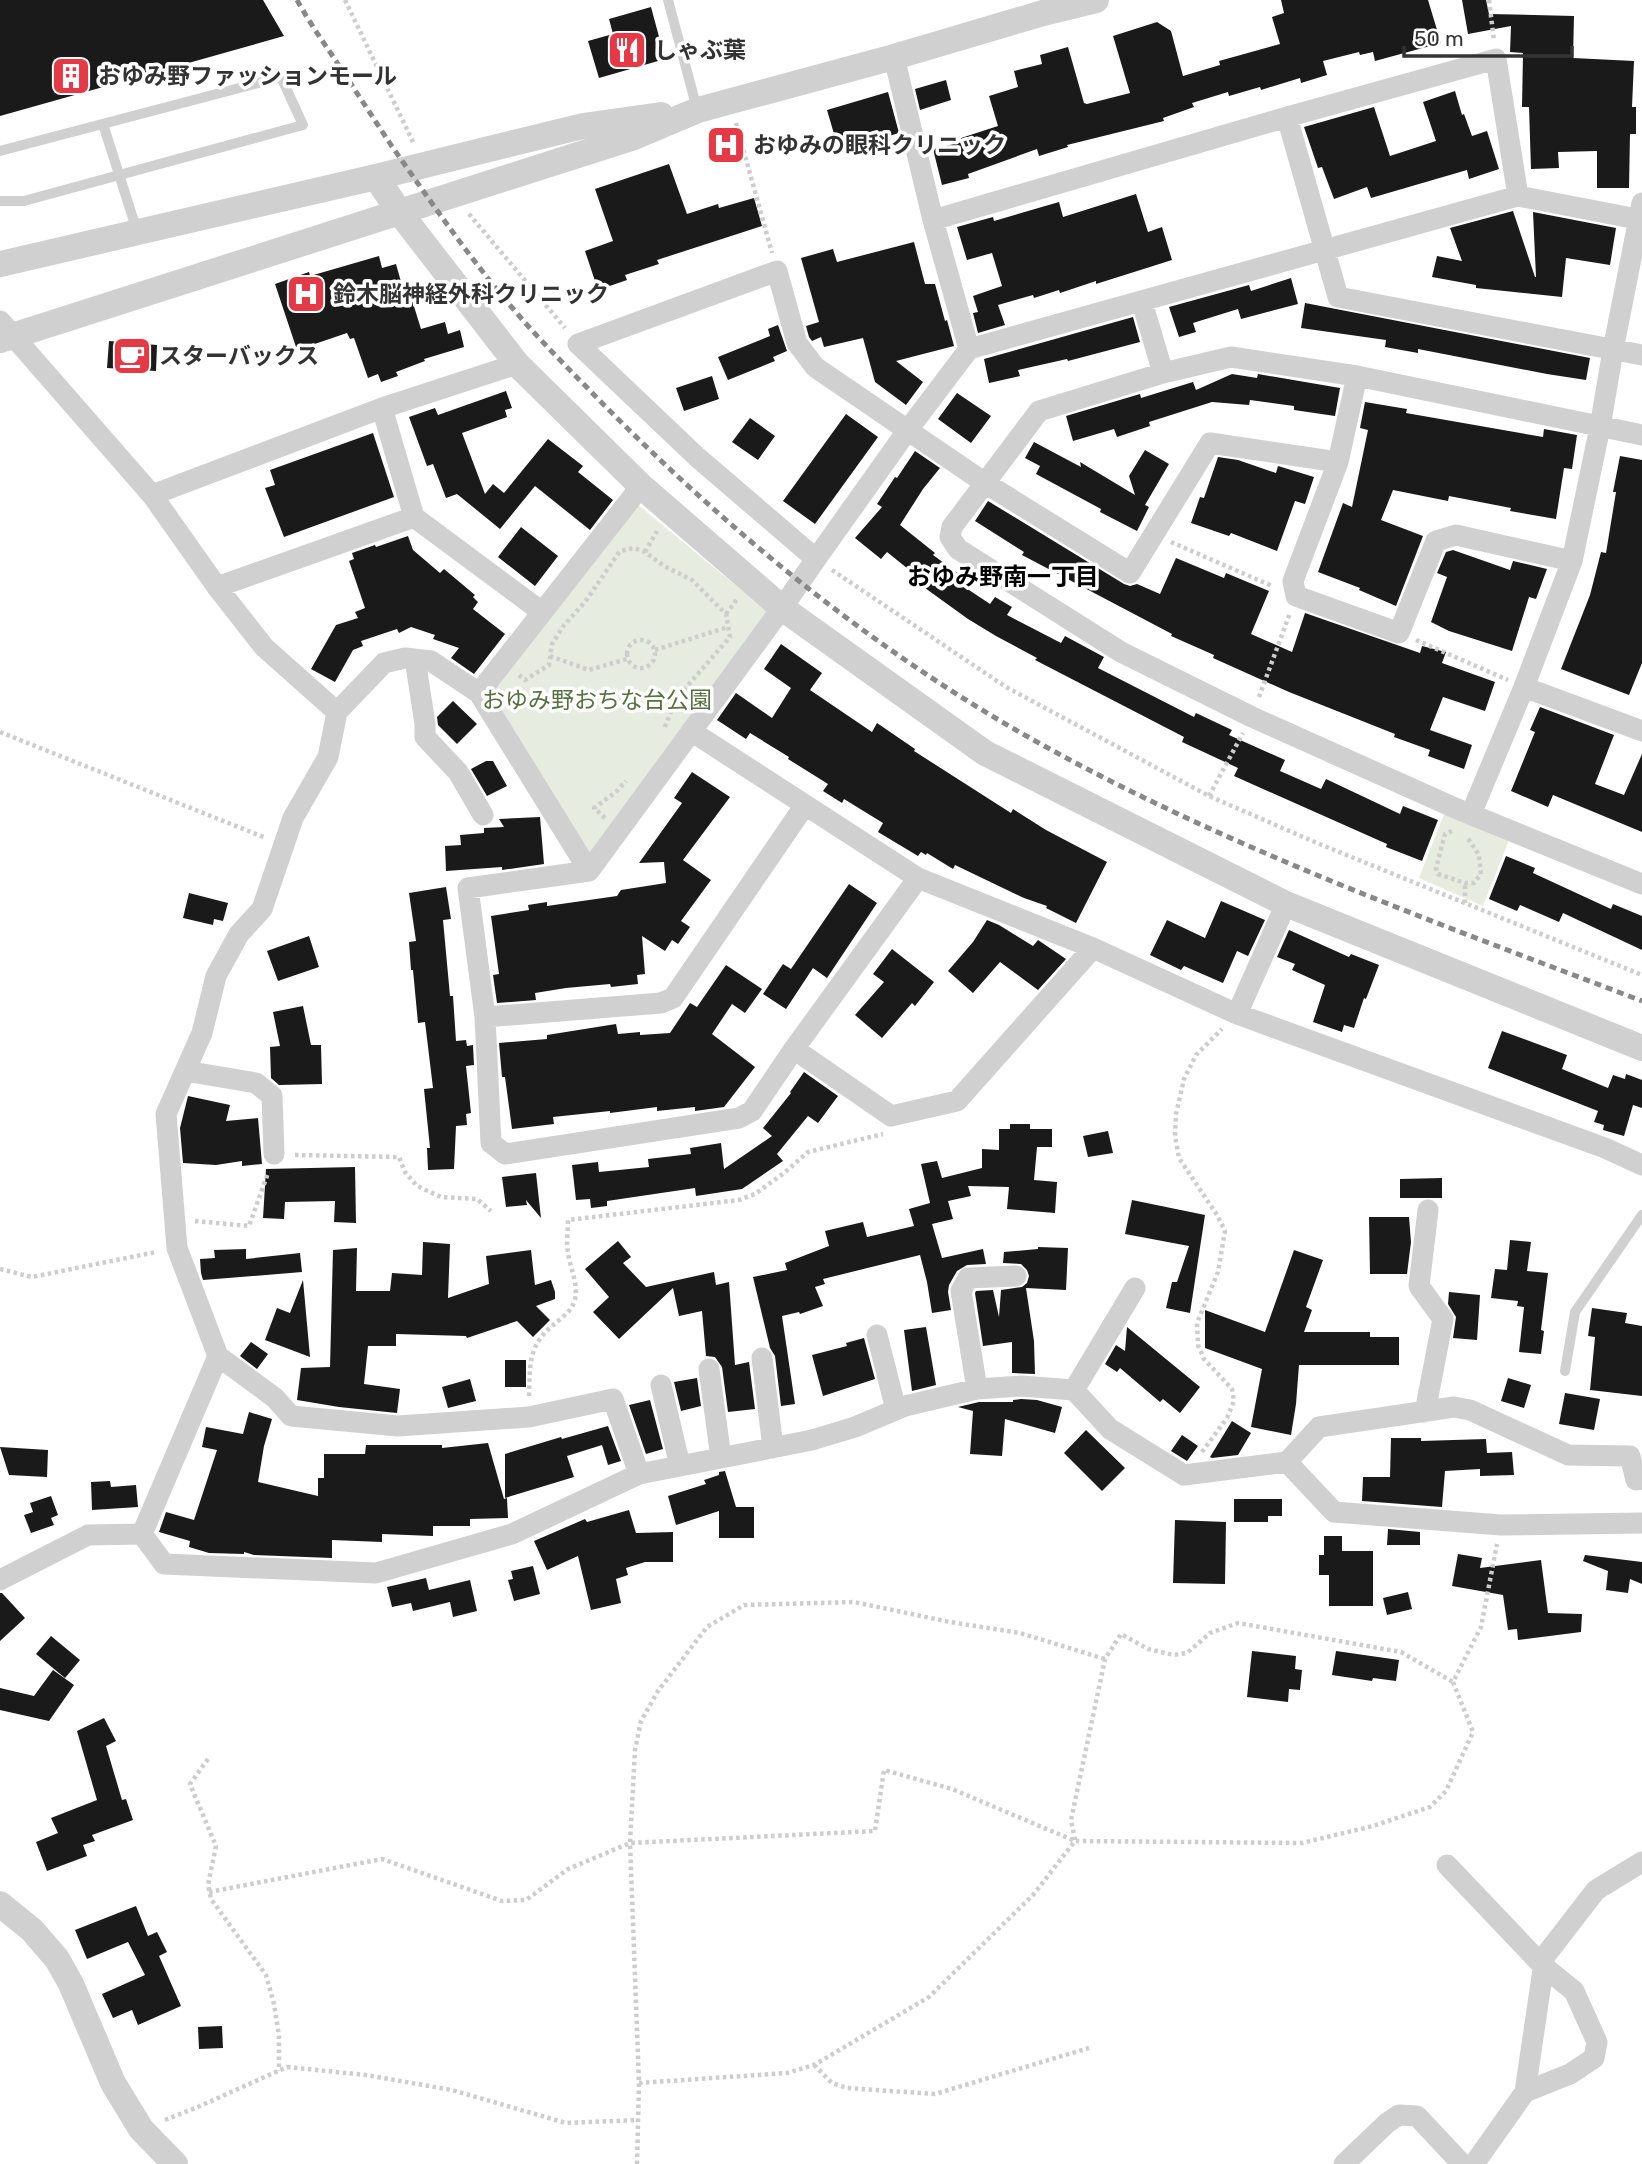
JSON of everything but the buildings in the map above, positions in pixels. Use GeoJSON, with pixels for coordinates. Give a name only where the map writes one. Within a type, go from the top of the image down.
{"type":"FeatureCollection","features":[{"type":"Feature","properties":{"kind":"street"},"geometry":{"type":"LineString","coordinates":[[337,712],[264,647],[217,587],[152,495],[5,332],[400,213],[634,137],[698,110],[894,57],[1041,7],[1096,0]]}},
{"type":"Feature","properties":{"kind":"street"},"geometry":{"type":"LineString","coordinates":[[894,57],[933,220],[969,349]]}},
{"type":"Feature","properties":{"kind":"street"},"geometry":{"type":"LineString","coordinates":[[933,220],[1496,59],[1518,196]]}},
{"type":"Feature","properties":{"kind":"street"},"geometry":{"type":"LineString","coordinates":[[0,264],[583,126],[698,110]]}},
{"type":"Feature","properties":{"kind":"street"},"geometry":{"type":"LineString","coordinates":[[1287,117],[1338,297],[1642,355]]}},
{"type":"Feature","properties":{"kind":"street"},"geometry":{"type":"LineString","coordinates":[[376,177],[400,213],[517,364],[641,486],[782,608],[985,753],[1286,904],[1642,1048]]}},
{"type":"Feature","properties":{"kind":"street"},"geometry":{"type":"LineString","coordinates":[[918,878],[752,1111],[739,1118],[505,1154],[491,1143],[485,1017],[468,888],[589,871],[969,349],[1518,196],[1641,214],[1572,561],[1524,687],[1463,811]]}},
{"type":"Feature","properties":{"kind":"street"},"geometry":{"type":"LineString","coordinates":[[816,559],[697,457],[578,344],[777,271],[797,343],[814,367],[985,483],[1130,573],[1210,443],[1338,462]]}},
{"type":"Feature","properties":{"kind":"street"},"geometry":{"type":"LineString","coordinates":[[1142,302],[1163,373]]}},
{"type":"Feature","properties":{"kind":"street"},"geometry":{"type":"LineString","coordinates":[[1642,435],[1357,376],[1231,357],[1163,373],[1039,411],[952,527],[950,537],[958,549],[1121,653],[1252,716],[1463,811],[1642,884]]}},
{"type":"Feature","properties":{"kind":"street"},"geometry":{"type":"LineString","coordinates":[[152,495],[382,408],[517,364]]}},
{"type":"Feature","properties":{"kind":"street"},"geometry":{"type":"LineString","coordinates":[[1357,376],[1338,462],[1293,581],[1296,596],[1399,633],[1436,541],[1456,534],[1572,561]]}},
{"type":"Feature","properties":{"kind":"street"},"geometry":{"type":"LineString","coordinates":[[382,408],[414,517],[542,612]]}},
{"type":"Feature","properties":{"kind":"street"},"geometry":{"type":"LineString","coordinates":[[479,693],[641,486]]}},
{"type":"Feature","properties":{"kind":"street"},"geometry":{"type":"LineString","coordinates":[[217,587],[414,517]]}},
{"type":"Feature","properties":{"kind":"street"},"geometry":{"type":"LineString","coordinates":[[589,871],[479,693],[431,661],[405,658],[384,663],[337,712],[328,757],[293,818],[262,909],[239,934],[216,976],[202,1032],[166,1114],[173,1220],[177,1248],[218,1356],[275,1398],[291,1416],[398,1426],[529,1417],[613,1399],[639,1474]]}},
{"type":"Feature","properties":{"kind":"street"},"geometry":{"type":"LineString","coordinates":[[415,659],[425,737],[458,772],[483,815]]}},
{"type":"Feature","properties":{"kind":"street"},"geometry":{"type":"LineString","coordinates":[[1524,687],[1642,731]]}},
{"type":"Feature","properties":{"kind":"street"},"geometry":{"type":"LineString","coordinates":[[691,731],[918,878],[1093,948],[1237,1014],[1605,1148],[1642,1165]]}},
{"type":"Feature","properties":{"kind":"street"},"geometry":{"type":"LineString","coordinates":[[485,1017],[661,1003],[673,998],[805,805]]}},
{"type":"Feature","properties":{"kind":"street"},"geometry":{"type":"LineString","coordinates":[[1237,1014],[1286,904]]}},
{"type":"Feature","properties":{"kind":"street"},"geometry":{"type":"LineString","coordinates":[[794,1049],[891,1116],[957,1101],[1093,948]]}},
{"type":"Feature","properties":{"kind":"street"},"geometry":{"type":"LineString","coordinates":[[186,1071],[256,1083],[272,1096],[274,1154]]}},
{"type":"Feature","properties":{"kind":"street"},"geometry":{"type":"LineString","coordinates":[[1425,1412],[1443,1320],[1419,1286],[1428,1210]]}},
{"type":"Feature","properties":{"kind":"street"},"geometry":{"type":"LineString","coordinates":[[977,1389],[961,1291],[968,1278],[1016,1276]]}},
{"type":"Feature","properties":{"kind":"street"},"geometry":{"type":"LineString","coordinates":[[1074,1390],[1135,1288]]}},
{"type":"Feature","properties":{"kind":"street"},"geometry":{"type":"LineString","coordinates":[[877,1335],[896,1410]]}},
{"type":"Feature","properties":{"kind":"street"},"geometry":{"type":"LineString","coordinates":[[142,1534],[218,1356]]}},
{"type":"Feature","properties":{"kind":"street"},"geometry":{"type":"LineString","coordinates":[[762,1358],[774,1448]]}},
{"type":"Feature","properties":{"kind":"street"},"geometry":{"type":"LineString","coordinates":[[709,1369],[721,1458]]}},
{"type":"Feature","properties":{"kind":"street"},"geometry":{"type":"LineString","coordinates":[[661,1385],[680,1466]]}},
{"type":"Feature","properties":{"kind":"street"},"geometry":{"type":"LineString","coordinates":[[142,1534],[164,1564],[376,1573],[512,1534],[639,1474],[812,1440],[855,1427],[896,1410],[977,1389],[1021,1386],[1074,1390],[1110,1429],[1184,1475],[1287,1462],[1319,1427],[1454,1407],[1470,1410],[1568,1455],[1630,1456],[1636,1480],[1642,1479]]}},
{"type":"Feature","properties":{"kind":"street"},"geometry":{"type":"LineString","coordinates":[[1287,1462],[1334,1511],[1501,1525],[1642,1523]]}},
{"type":"Feature","properties":{"kind":"street"},"geometry":{"type":"LineString","coordinates":[[0,1580],[88,1535],[142,1534]]}},
{"type":"Feature","properties":{"kind":"street"},"geometry":{"type":"LineString","coordinates":[[1474,2164],[1525,2092],[1545,1956],[1596,1891],[1642,1862]]}},
{"type":"Feature","properties":{"kind":"street"},"geometry":{"type":"LineString","coordinates":[[1447,1865],[1543,1966],[1574,1991],[1597,2042],[1594,2058],[1570,2074],[1525,2092]]}},
{"type":"Feature","properties":{"kind":"street"},"geometry":{"type":"LineString","coordinates":[[0,1904],[32,1930],[57,1959],[71,1983],[113,2082],[141,2129],[176,2164]]}},
{"type":"Feature","properties":{"kind":"street"},"geometry":{"type":"LineString","coordinates":[[1344,2164],[1399,2115],[1417,2116],[1462,2164]]}},
{"type":"Feature","properties":{"kind":"lane"},"geometry":{"type":"LineString","coordinates":[[668,0],[698,110]]}},
{"type":"Feature","properties":{"kind":"lane"},"geometry":{"type":"LineString","coordinates":[[0,151],[281,77],[303,125],[24,201],[0,201]]}},
{"type":"Feature","properties":{"kind":"lane"},"geometry":{"type":"LineString","coordinates":[[103,124],[137,231]]}},
{"type":"Feature","properties":{"kind":"lane"},"geometry":{"type":"LineString","coordinates":[[1565,1371],[1575,1312],[1642,1215]]}},
{"type":"Feature","properties":{"kind":"path"},"geometry":{"type":"LineString","coordinates":[[345,0],[424,165]]}},
{"type":"Feature","properties":{"kind":"path"},"geometry":{"type":"LineString","coordinates":[[1489,0],[1496,59]]}},
{"type":"Feature","properties":{"kind":"path"},"geometry":{"type":"LineString","coordinates":[[730,101],[777,271]]}},
{"type":"Feature","properties":{"kind":"path"},"geometry":{"type":"LineString","coordinates":[[453,195],[578,344]]}},
{"type":"Feature","properties":{"kind":"path"},"geometry":{"type":"LineString","coordinates":[[1154,535],[1296,596],[1252,716],[1209,796]]}},
{"type":"Feature","properties":{"kind":"path"},"geometry":{"type":"LineString","coordinates":[[501,664],[525,680],[549,665],[552,644],[620,551],[634,548],[645,552],[664,566],[692,580],[726,614],[730,637],[676,699],[660,739]]}},
{"type":"Feature","properties":{"kind":"path"},"geometry":{"type":"LineString","coordinates":[[816,559],[1006,687],[1209,796],[1317,843],[1642,975]]}},
{"type":"Feature","properties":{"kind":"path"},"geometry":{"type":"LineString","coordinates":[[655,650],[728,627]]}},
{"type":"Feature","properties":{"kind":"path"},"geometry":{"type":"LineString","coordinates":[[1399,633],[1524,687]]}},
{"type":"Feature","properties":{"kind":"path"},"geometry":{"type":"LineString","coordinates":[[636,640],[648,641],[655,650],[656,657],[646,668],[632,665],[627,659],[628,648],[636,640]]}},
{"type":"Feature","properties":{"kind":"path"},"geometry":{"type":"LineString","coordinates":[[550,656],[589,670],[627,659]]}},
{"type":"Feature","properties":{"kind":"path"},"geometry":{"type":"LineString","coordinates":[[0,732],[285,846]]}},
{"type":"Feature","properties":{"kind":"path"},"geometry":{"type":"LineString","coordinates":[[619,830],[594,808],[617,792],[634,771]]}},
{"type":"Feature","properties":{"kind":"path"},"geometry":{"type":"LineString","coordinates":[[1452,831],[1468,838],[1479,855],[1481,874],[1474,883],[1465,883],[1438,874],[1436,868],[1445,834],[1452,831],[1463,811]]}},
{"type":"Feature","properties":{"kind":"path"},"geometry":{"type":"LineString","coordinates":[[1465,883],[1465,903]]}},
{"type":"Feature","properties":{"kind":"path"},"geometry":{"type":"LineString","coordinates":[[1184,1475],[1227,1418],[1234,1401],[1233,1390],[1204,1359],[1198,1345],[1198,1323],[1218,1272],[1225,1231],[1179,1158],[1175,1136],[1177,1114],[1184,1079],[1196,1055],[1237,1014]]}},
{"type":"Feature","properties":{"kind":"path"},"geometry":{"type":"LineString","coordinates":[[529,1417],[531,1356],[541,1335],[567,1313],[574,1302],[576,1291],[567,1251],[568,1220],[739,1200],[755,1194],[808,1152],[894,1131]]}},
{"type":"Feature","properties":{"kind":"path"},"geometry":{"type":"LineString","coordinates":[[173,1220],[249,1226],[274,1154],[399,1157],[405,1172],[417,1186],[441,1197],[477,1199],[491,1211]]}},
{"type":"Feature","properties":{"kind":"path"},"geometry":{"type":"LineString","coordinates":[[0,1269],[32,1278],[177,1248]]}},
{"type":"Feature","properties":{"kind":"path"},"geometry":{"type":"LineString","coordinates":[[1453,1682],[1481,1627],[1501,1525]]}},
{"type":"Feature","properties":{"kind":"path"},"geometry":{"type":"LineString","coordinates":[[637,2164],[639,2082],[630,1843],[635,1750],[640,1721],[658,1690],[706,1627],[744,1605],[854,1602],[1020,1633],[1105,1659]]}},
{"type":"Feature","properties":{"kind":"path"},"geometry":{"type":"LineString","coordinates":[[209,1892],[382,1859],[502,1901],[526,1900],[568,1869],[630,1843],[875,1831],[884,1770],[952,1789],[1075,1841],[1302,1843],[1373,1826],[1430,1807],[1446,1791],[1473,1731],[1453,1682],[1401,1652],[1238,1623],[1210,1633],[1187,1653],[1174,1655],[1148,1648],[1121,1634],[1105,1659],[1071,1820],[1075,1841],[1033,1895],[929,1997],[814,2065],[786,2073],[639,2082]]}},
{"type":"Feature","properties":{"kind":"path"},"geometry":{"type":"LineString","coordinates":[[208,1759],[190,1784],[216,1846],[209,1892],[211,1899],[266,1975],[279,2036],[279,2071]]}},
{"type":"Feature","properties":{"kind":"path"},"geometry":{"type":"LineString","coordinates":[[814,2065],[832,2083],[847,2088],[935,2094],[1089,2048]]}},
{"type":"Feature","properties":{"kind":"path"},"geometry":{"type":"LineString","coordinates":[[141,2129],[287,2067],[452,2090],[566,2123],[638,2120]]}},
{"type":"Feature","properties":{"kind":"green space","name":"おゆみ野おちな台公園"},"geometry":{"type":"Polygon","coordinates":[[[637,504],[769,613],[591,859],[491,694],[637,504]]]}},
{"type":"Feature","properties":{"kind":"green space"},"geometry":{"type":"Polygon","coordinates":[[[1444,814],[1509,840],[1483,906],[1419,878],[1444,814]]]}},
{"type":"Feature","properties":{"kind":"railway"},"geometry":{"type":"LineString","coordinates":[[297,0],[421,188],[482,271],[526,323],[604,405],[697,494],[796,579],[847,618],[900,656],[1009,726],[1162,806],[1400,909],[1642,1001]]}},
{"type":"Feature","properties":{"kind":"place","name":"しゃぶ葉"},"geometry":{"type":"Point","coordinates":[627,50]}},
{"type":"Feature","properties":{"kind":"place","name":"おゆみ野ファッションモール"},"geometry":{"type":"Point","coordinates":[71,76]}},
{"type":"Feature","properties":{"kind":"place","name":"おゆみの眼科クリニック"},"geometry":{"type":"Point","coordinates":[726,145]}},
{"type":"Feature","properties":{"kind":"place","name":"鈴木脳神経外科クリニック"},"geometry":{"type":"Point","coordinates":[306,294]}},
{"type":"Feature","properties":{"kind":"place","name":"スターバックス"},"geometry":{"type":"Point","coordinates":[132,356]}},
{"type":"Feature","properties":{"kind":"district","name":"おゆみ野南一丁目"},"geometry":{"type":"Point","coordinates":[1003,577]}}]}
